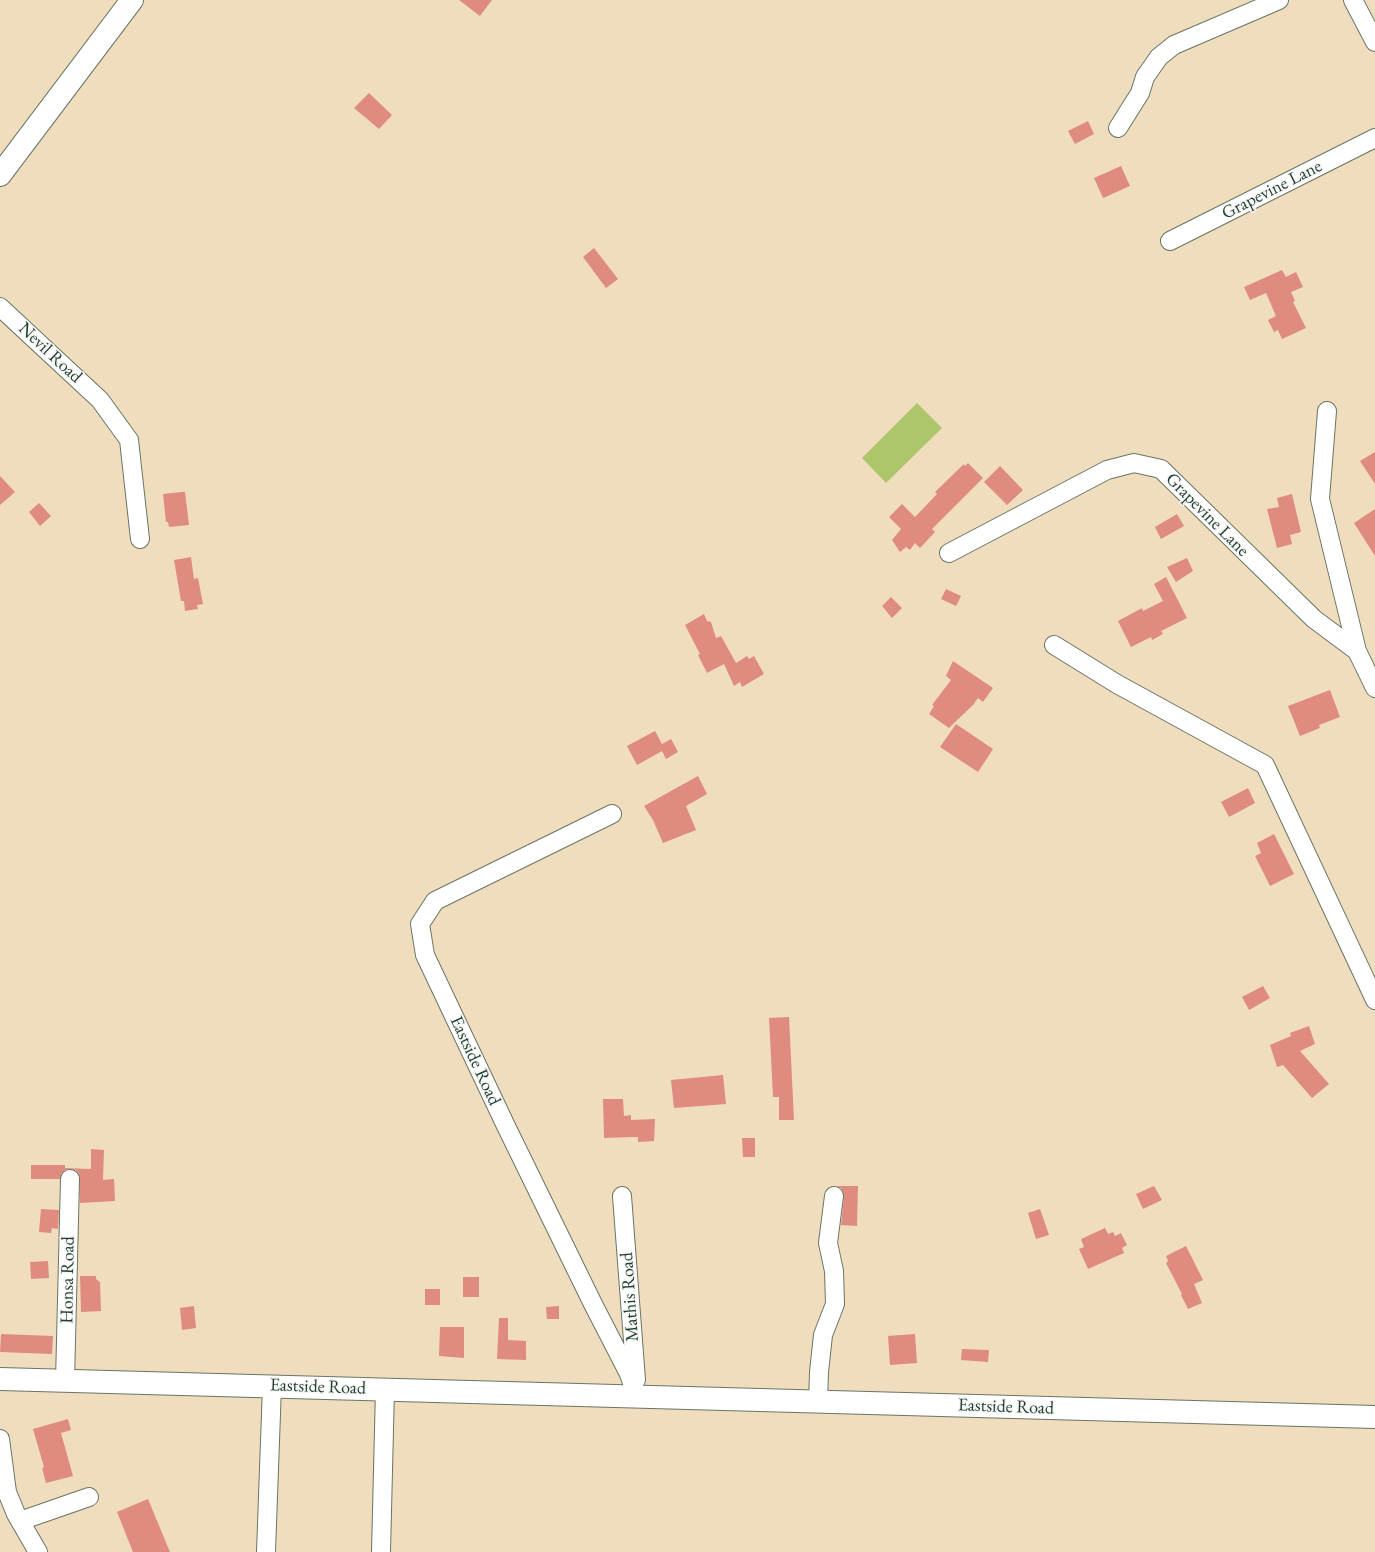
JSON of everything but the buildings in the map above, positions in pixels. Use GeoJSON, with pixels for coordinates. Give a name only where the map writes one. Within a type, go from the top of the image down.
{"type":"FeatureCollection","features":[{"type":"Feature","properties":{"kind":"main road"},"geometry":{"type":"LineString","coordinates":[[0,175],[132,0]]}},
{"type":"Feature","properties":{"kind":"main road","name":"Eastside Road"},"geometry":{"type":"LineString","coordinates":[[0,1379],[1375,1417]]}},
{"type":"Feature","properties":{"kind":"street"},"geometry":{"type":"LineString","coordinates":[[1118,128],[1140,93],[1145,77],[1159,58],[1174,45],[1279,0]]}},
{"type":"Feature","properties":{"kind":"street"},"geometry":{"type":"LineString","coordinates":[[1353,0],[1375,42]]}},
{"type":"Feature","properties":{"kind":"street","name":"Grapevine Lane"},"geometry":{"type":"LineString","coordinates":[[1170,241],[1375,138]]}},
{"type":"Feature","properties":{"kind":"street","name":"Nevil Road"},"geometry":{"type":"LineString","coordinates":[[0,307],[100,400],[130,440],[140,539]]}},
{"type":"Feature","properties":{"kind":"street","name":"Grapevine Lane"},"geometry":{"type":"LineString","coordinates":[[1327,411],[1320,499],[1357,651],[1375,688]]}},
{"type":"Feature","properties":{"kind":"street","name":"Grapevine Lane"},"geometry":{"type":"LineString","coordinates":[[949,553],[1107,470],[1134,463],[1161,469],[1314,619],[1357,651]]}},
{"type":"Feature","properties":{"kind":"street"},"geometry":{"type":"LineString","coordinates":[[1054,645],[1117,684],[1265,765],[1375,1000]]}},
{"type":"Feature","properties":{"kind":"street","name":"Eastside Road"},"geometry":{"type":"LineString","coordinates":[[612,814],[435,901],[420,924],[425,955],[505,1124],[629,1374],[637,1397]]}},
{"type":"Feature","properties":{"kind":"street","name":"Honsa Road"},"geometry":{"type":"LineString","coordinates":[[65,1381],[70,1180]]}},
{"type":"Feature","properties":{"kind":"street","name":"Mathis Road"},"geometry":{"type":"LineString","coordinates":[[622,1196],[637,1397]]}},
{"type":"Feature","properties":{"kind":"street"},"geometry":{"type":"LineString","coordinates":[[818,1402],[819,1372],[823,1335],[835,1304],[834,1271],[828,1243],[834,1196]]}},
{"type":"Feature","properties":{"kind":"street"},"geometry":{"type":"LineString","coordinates":[[266,1552],[272,1386]]}},
{"type":"Feature","properties":{"kind":"street"},"geometry":{"type":"LineString","coordinates":[[380,1552],[385,1389]]}},
{"type":"Feature","properties":{"kind":"street"},"geometry":{"type":"LineString","coordinates":[[0,1439],[7,1492],[20,1521],[38,1552]]}},
{"type":"Feature","properties":{"kind":"street"},"geometry":{"type":"LineString","coordinates":[[20,1521],[89,1497]]}},
{"type":"Feature","properties":{"kind":"green space"},"geometry":{"type":"Polygon","coordinates":[[[917,403],[942,428],[886,483],[862,458],[917,403]]]}}]}
